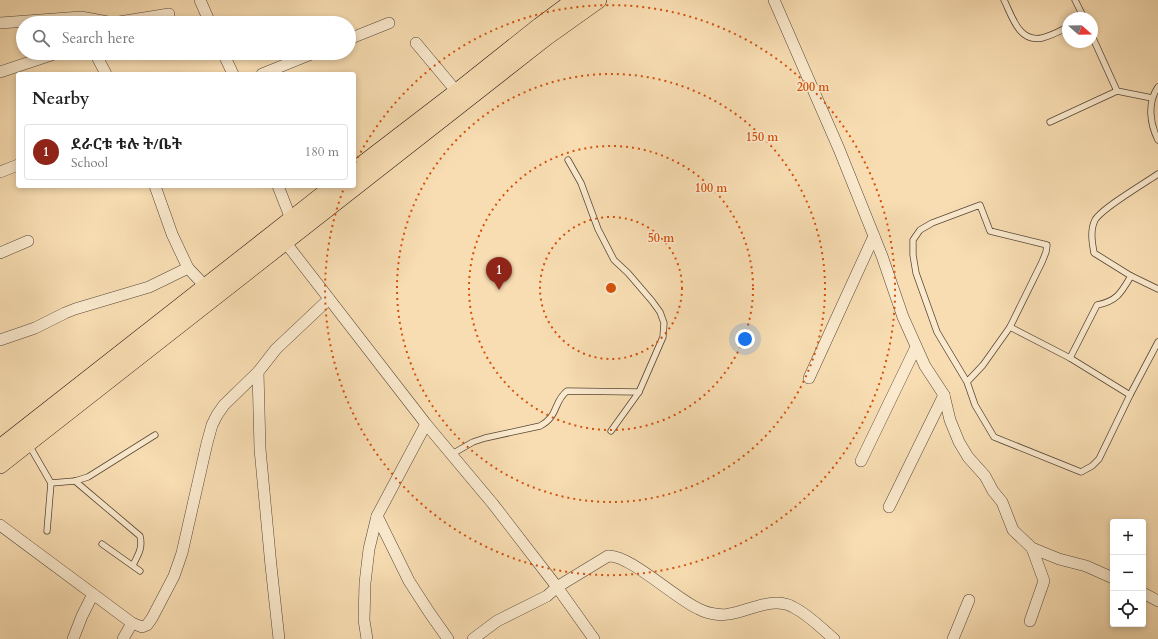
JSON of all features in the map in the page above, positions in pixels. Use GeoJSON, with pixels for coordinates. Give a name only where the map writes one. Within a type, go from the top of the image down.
{"type":"FeatureCollection","features":[{"type":"Feature","properties":{"kind":"main road"},"geometry":{"type":"LineString","coordinates":[[356,169],[575,0]]}},
{"type":"Feature","properties":{"kind":"main road"},"geometry":{"type":"LineString","coordinates":[[356,180],[546,37],[598,0]]}},
{"type":"Feature","properties":{"kind":"main road"},"geometry":{"type":"LineString","coordinates":[[0,465],[25,437],[206,287],[281,236],[291,219],[331,188]]}},
{"type":"Feature","properties":{"kind":"main road"},"geometry":{"type":"LineString","coordinates":[[0,447],[25,437],[281,236],[345,188]]}},
{"type":"Feature","properties":{"kind":"street"},"geometry":{"type":"LineString","coordinates":[[200,0],[207,16]]}},
{"type":"Feature","properties":{"kind":"street"},"geometry":{"type":"LineString","coordinates":[[774,0],[839,149],[874,236],[903,317],[925,366],[944,395],[950,420],[959,442],[968,457],[985,476],[993,491],[1002,502],[1013,530],[1032,548],[1059,559],[1086,566],[1110,577]]}},
{"type":"Feature","properties":{"kind":"street"},"geometry":{"type":"LineString","coordinates":[[157,16],[169,14]]}},
{"type":"Feature","properties":{"kind":"street"},"geometry":{"type":"LineString","coordinates":[[0,23],[16,22]]}},
{"type":"Feature","properties":{"kind":"street"},"geometry":{"type":"LineString","coordinates":[[356,36],[389,23]]}},
{"type":"Feature","properties":{"kind":"street"},"geometry":{"type":"LineString","coordinates":[[416,43],[457,92]]}},
{"type":"Feature","properties":{"kind":"street"},"geometry":{"type":"LineString","coordinates":[[0,72],[36,60]]}},
{"type":"Feature","properties":{"kind":"street"},"geometry":{"type":"LineString","coordinates":[[99,60],[105,72]]}},
{"type":"Feature","properties":{"kind":"street"},"geometry":{"type":"LineString","coordinates":[[227,60],[232,72]]}},
{"type":"Feature","properties":{"kind":"street"},"geometry":{"type":"LineString","coordinates":[[267,72],[297,60]]}},
{"type":"Feature","properties":{"kind":"street"},"geometry":{"type":"LineString","coordinates":[[0,172],[16,166]]}},
{"type":"Feature","properties":{"kind":"street"},"geometry":{"type":"LineString","coordinates":[[156,188],[172,234],[188,268],[206,287]]}},
{"type":"Feature","properties":{"kind":"street"},"geometry":{"type":"LineString","coordinates":[[279,188],[291,219]]}},
{"type":"Feature","properties":{"kind":"street"},"geometry":{"type":"LineString","coordinates":[[281,236],[426,424],[494,504],[557,587],[594,639]]}},
{"type":"Feature","properties":{"kind":"street"},"geometry":{"type":"LineString","coordinates":[[809,378],[874,236]]}},
{"type":"Feature","properties":{"kind":"street"},"geometry":{"type":"LineString","coordinates":[[0,253],[28,240]]}},
{"type":"Feature","properties":{"kind":"street"},"geometry":{"type":"LineString","coordinates":[[0,340],[36,328],[64,313],[75,309],[149,287],[188,268]]}},
{"type":"Feature","properties":{"kind":"street"},"geometry":{"type":"LineString","coordinates":[[0,525],[132,623],[142,626],[147,625],[174,576],[182,553],[207,443],[216,415],[224,404],[258,372],[276,349],[330,300]]}},
{"type":"Feature","properties":{"kind":"street"},"geometry":{"type":"LineString","coordinates":[[861,461],[916,347]]}},
{"type":"Feature","properties":{"kind":"street"},"geometry":{"type":"LineString","coordinates":[[258,372],[260,449],[279,639]]}},
{"type":"Feature","properties":{"kind":"street"},"geometry":{"type":"LineString","coordinates":[[889,507],[944,395]]}},
{"type":"Feature","properties":{"kind":"street"},"geometry":{"type":"LineString","coordinates":[[366,639],[364,620],[365,583],[369,549],[377,516],[426,424]]}},
{"type":"Feature","properties":{"kind":"street"},"geometry":{"type":"LineString","coordinates":[[377,516],[409,581],[448,639]]}},
{"type":"Feature","properties":{"kind":"street"},"geometry":{"type":"LineString","coordinates":[[1030,621],[1044,581],[1032,548]]}},
{"type":"Feature","properties":{"kind":"street"},"geometry":{"type":"LineString","coordinates":[[473,639],[497,621],[540,600],[557,587],[608,556],[612,556],[632,564],[699,610],[727,615],[772,603],[780,603],[793,606],[811,618],[834,639]]}},
{"type":"Feature","properties":{"kind":"street"},"geometry":{"type":"LineString","coordinates":[[73,639],[93,594]]}},
{"type":"Feature","properties":{"kind":"street"},"geometry":{"type":"LineString","coordinates":[[1146,595],[1158,601]]}},
{"type":"Feature","properties":{"kind":"street"},"geometry":{"type":"LineString","coordinates":[[953,639],[969,600]]}},
{"type":"Feature","properties":{"kind":"street"},"geometry":{"type":"LineString","coordinates":[[123,639],[132,623]]}},
{"type":"Feature","properties":{"kind":"lane"},"geometry":{"type":"LineString","coordinates":[[1004,0],[1018,30],[1025,35],[1034,39],[1043,38],[1062,30]]}},
{"type":"Feature","properties":{"kind":"lane"},"geometry":{"type":"LineString","coordinates":[[1076,0],[1081,12]]}},
{"type":"Feature","properties":{"kind":"lane"},"geometry":{"type":"LineString","coordinates":[[1097,48],[1117,91]]}},
{"type":"Feature","properties":{"kind":"lane"},"geometry":{"type":"LineString","coordinates":[[1158,87],[1152,98],[1150,113],[1153,130],[1158,140]]}},
{"type":"Feature","properties":{"kind":"lane"},"geometry":{"type":"LineString","coordinates":[[1050,122],[1117,91],[1152,98]]}},
{"type":"Feature","properties":{"kind":"lane"},"geometry":{"type":"LineString","coordinates":[[568,160],[576,172],[598,229],[614,260],[628,273],[652,301],[660,312],[664,323],[663,337],[639,392],[611,431]]}},
{"type":"Feature","properties":{"kind":"lane"},"geometry":{"type":"LineString","coordinates":[[1158,174],[1103,211],[1096,220],[1092,232],[1094,253],[1131,276],[1158,289]]}},
{"type":"Feature","properties":{"kind":"lane"},"geometry":{"type":"LineString","coordinates":[[967,382],[983,365],[1010,327],[1042,262],[1047,245],[990,231],[980,206],[932,223],[920,230],[913,240],[913,255],[916,273],[937,332],[967,382],[975,405],[994,437],[1081,472],[1092,466],[1099,459],[1158,342]]}},
{"type":"Feature","properties":{"kind":"lane"},"geometry":{"type":"LineString","coordinates":[[1070,358],[1097,305],[1107,303],[1119,295],[1131,276]]}},
{"type":"Feature","properties":{"kind":"lane"},"geometry":{"type":"LineString","coordinates":[[1010,327],[1070,358],[1130,395]]}},
{"type":"Feature","properties":{"kind":"lane"},"geometry":{"type":"LineString","coordinates":[[452,454],[473,442],[485,438],[540,426],[548,422],[552,417],[562,395],[567,392],[639,392]]}},
{"type":"Feature","properties":{"kind":"lane"},"geometry":{"type":"LineString","coordinates":[[50,483],[75,482],[88,477],[155,435]]}},
{"type":"Feature","properties":{"kind":"lane"},"geometry":{"type":"LineString","coordinates":[[25,437],[50,483],[47,531]]}},
{"type":"Feature","properties":{"kind":"lane"},"geometry":{"type":"LineString","coordinates":[[75,482],[140,536],[142,543],[141,549],[132,565]]}},
{"type":"Feature","properties":{"kind":"lane"},"geometry":{"type":"LineString","coordinates":[[102,544],[140,571]]}},
{"type":"Feature","properties":{"kind":"place","name":"ደራርቱ ቱሉ ት/ቤት"},"geometry":{"type":"Point","coordinates":[499,290]}}]}
